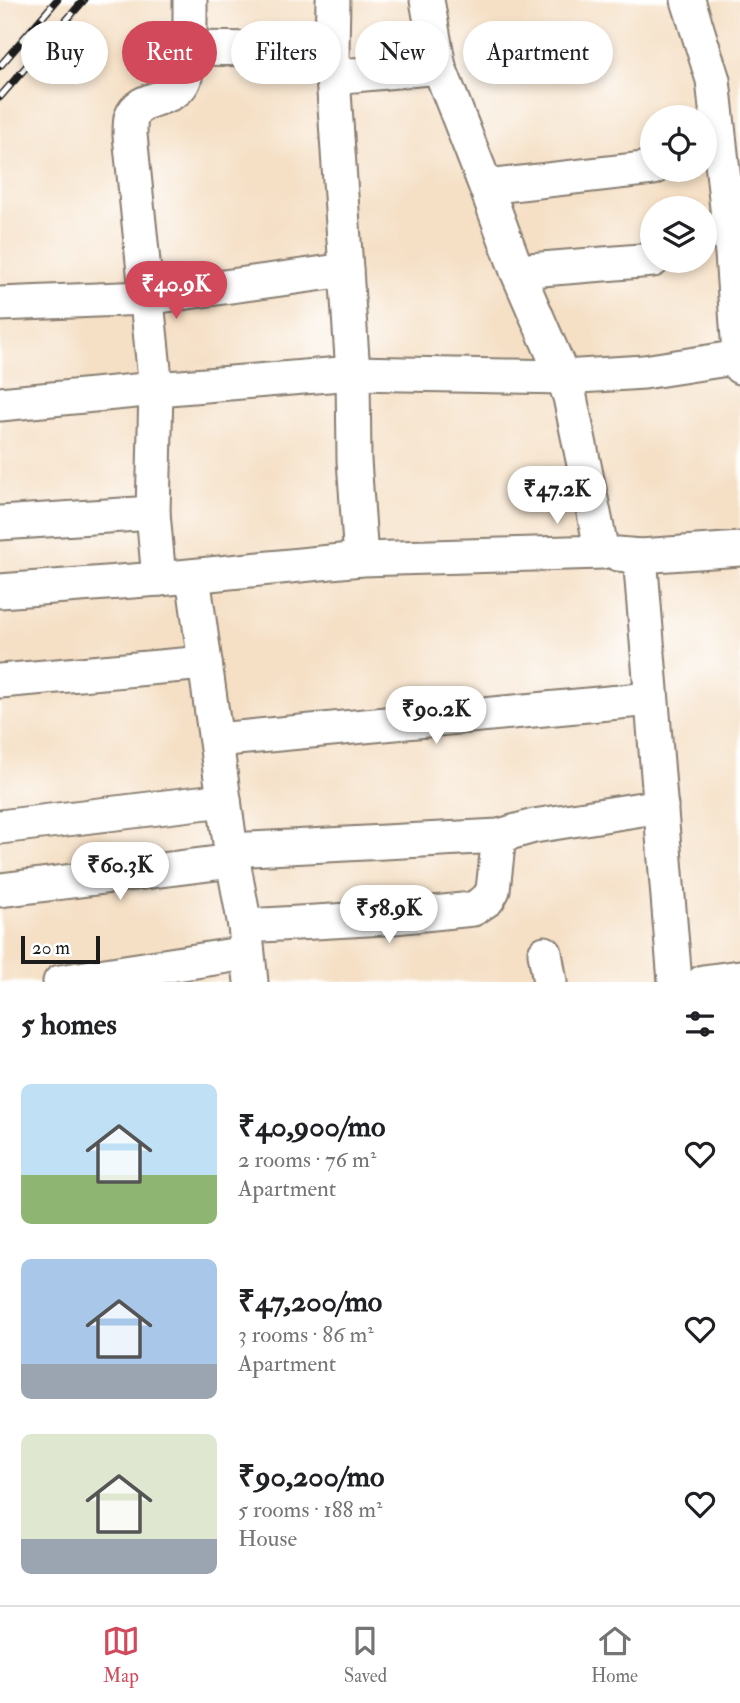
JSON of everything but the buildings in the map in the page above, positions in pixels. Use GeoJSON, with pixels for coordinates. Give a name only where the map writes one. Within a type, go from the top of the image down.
{"type":"FeatureCollection","features":[{"type":"Feature","properties":{"kind":"street"},"geometry":{"type":"LineString","coordinates":[[190,0],[190,21]]}},
{"type":"Feature","properties":{"kind":"street"},"geometry":{"type":"LineString","coordinates":[[333,0],[333,21]]}},
{"type":"Feature","properties":{"kind":"street"},"geometry":{"type":"LineString","coordinates":[[427,0],[431,21]]}},
{"type":"Feature","properties":{"kind":"street"},"geometry":{"type":"LineString","coordinates":[[688,0],[713,80],[713,105]]}},
{"type":"Feature","properties":{"kind":"street"},"geometry":{"type":"LineString","coordinates":[[159,579],[153,513],[156,389],[130,135],[131,118],[140,105],[176,91],[181,84]]}},
{"type":"Feature","properties":{"kind":"street"},"geometry":{"type":"LineString","coordinates":[[333,84],[353,373],[354,460],[361,559]]}},
{"type":"Feature","properties":{"kind":"street"},"geometry":{"type":"LineString","coordinates":[[446,84],[517,271],[564,377],[602,552]]}},
{"type":"Feature","properties":{"kind":"street"},"geometry":{"type":"LineString","coordinates":[[486,187],[640,169]]}},
{"type":"Feature","properties":{"kind":"street"},"geometry":{"type":"LineString","coordinates":[[0,404],[353,373],[564,377],[644,372],[740,360],[719,255],[714,182]]}},
{"type":"Feature","properties":{"kind":"street"},"geometry":{"type":"LineString","coordinates":[[517,271],[640,261]]}},
{"type":"Feature","properties":{"kind":"street"},"geometry":{"type":"LineString","coordinates":[[0,304],[145,298],[346,270]]}},
{"type":"Feature","properties":{"kind":"street"},"geometry":{"type":"LineString","coordinates":[[0,523],[153,513]]}},
{"type":"Feature","properties":{"kind":"street"},"geometry":{"type":"LineString","coordinates":[[0,592],[361,559],[602,552],[640,556],[740,550]]}},
{"type":"Feature","properties":{"kind":"street"},"geometry":{"type":"LineString","coordinates":[[640,556],[675,982]]}},
{"type":"Feature","properties":{"kind":"street"},"geometry":{"type":"LineString","coordinates":[[193,576],[248,954]]}},
{"type":"Feature","properties":{"kind":"street"},"geometry":{"type":"LineString","coordinates":[[0,681],[205,663]]}},
{"type":"Feature","properties":{"kind":"street"},"geometry":{"type":"LineString","coordinates":[[215,740],[651,699]]}},
{"type":"Feature","properties":{"kind":"street"},"geometry":{"type":"LineString","coordinates":[[0,827],[224,800]]}},
{"type":"Feature","properties":{"kind":"street"},"geometry":{"type":"LineString","coordinates":[[0,890],[232,856],[499,836],[534,826],[661,806]]}},
{"type":"Feature","properties":{"kind":"street"},"geometry":{"type":"LineString","coordinates":[[60,982],[248,954],[384,918],[473,909],[488,899],[493,890],[499,836]]}},
{"type":"Feature","properties":{"kind":"street"},"geometry":{"type":"LineString","coordinates":[[703,982],[740,977]]}},
{"type":"Feature","properties":{"kind":"railway"},"geometry":{"type":"LineString","coordinates":[[0,66],[57,0]]}},
{"type":"Feature","properties":{"kind":"railway"},"geometry":{"type":"LineString","coordinates":[[0,97],[84,0]]}}]}
